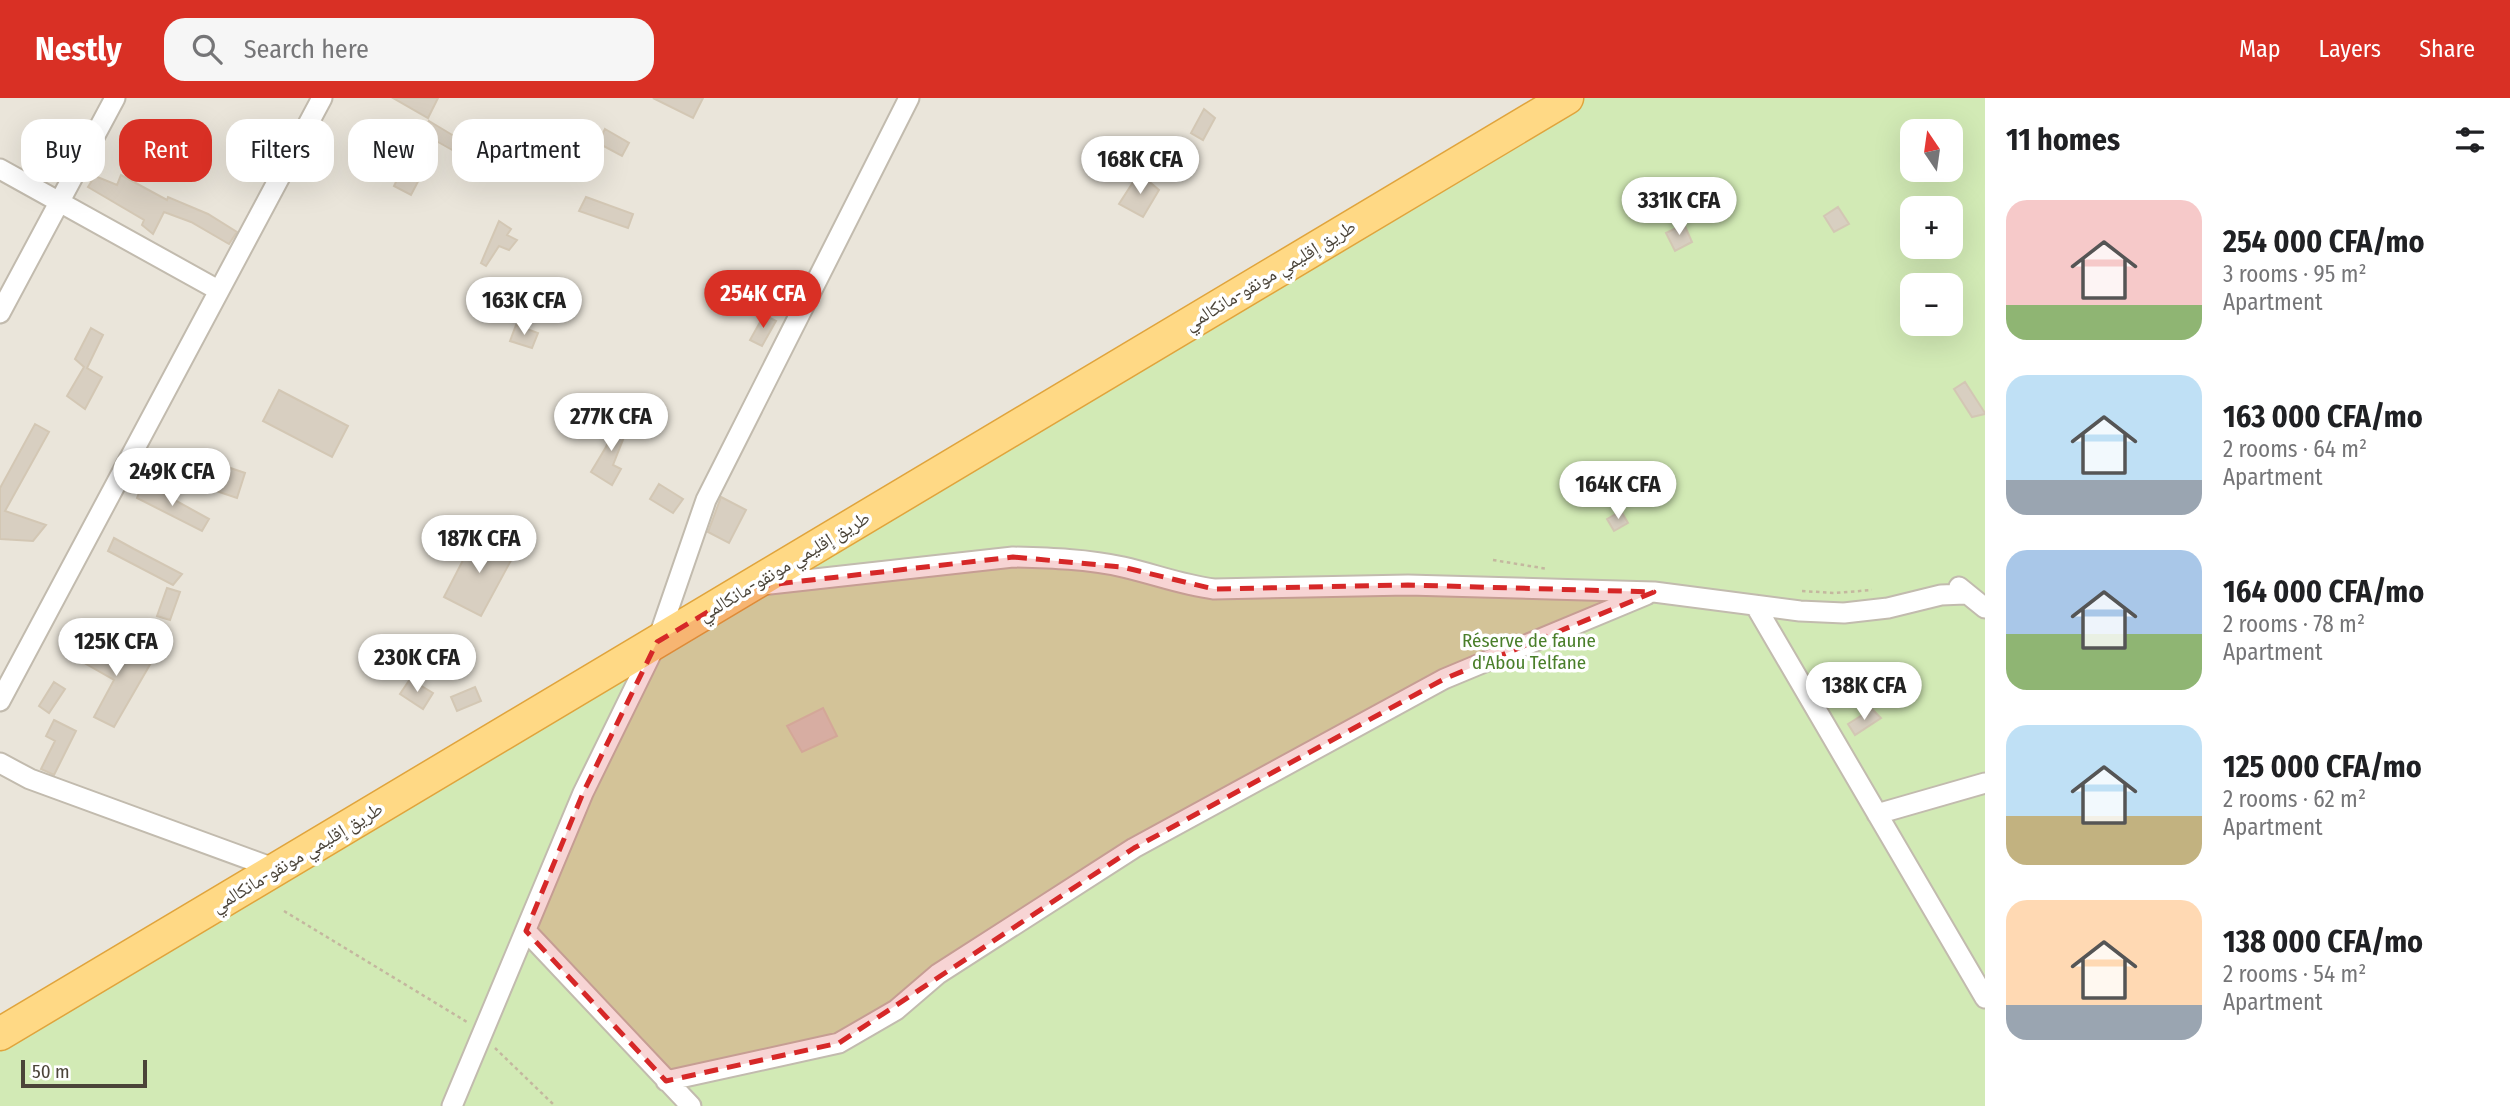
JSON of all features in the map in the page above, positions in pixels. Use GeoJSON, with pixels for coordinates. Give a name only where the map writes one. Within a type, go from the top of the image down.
{"type":"FeatureCollection","features":[{"type":"Feature","properties":{"kind":"highway","name":"طريق إقليمي مونقو-مانكالمي"},"geometry":{"type":"LineString","coordinates":[[0,1034],[1567,98]]}},
{"type":"Feature","properties":{"kind":"street"},"geometry":{"type":"LineString","coordinates":[[0,313],[115,98]]}},
{"type":"Feature","properties":{"kind":"street"},"geometry":{"type":"LineString","coordinates":[[0,701],[322,98]]}},
{"type":"Feature","properties":{"kind":"street"},"geometry":{"type":"LineString","coordinates":[[452,1106],[583,793],[657,642],[706,500],[909,98]]}},
{"type":"Feature","properties":{"kind":"street"},"geometry":{"type":"LineString","coordinates":[[0,169],[218,290]]}},
{"type":"Feature","properties":{"kind":"street"},"geometry":{"type":"LineString","coordinates":[[750,587],[1013,557],[1055,558],[1122,566],[1185,586],[1214,589],[1408,585],[1654,592],[1800,611],[1844,613],[1888,608],[1941,595],[1965,594],[1959,587],[1985,608]]}},
{"type":"Feature","properties":{"kind":"street"},"geometry":{"type":"LineString","coordinates":[[666,1081],[839,1043],[896,1010],[938,974],[1134,848],[1444,679],[1654,592]]}},
{"type":"Feature","properties":{"kind":"street"},"geometry":{"type":"LineString","coordinates":[[1755,605],[1985,998]]}},
{"type":"Feature","properties":{"kind":"street"},"geometry":{"type":"LineString","coordinates":[[0,763],[30,779],[276,869]]}},
{"type":"Feature","properties":{"kind":"street"},"geometry":{"type":"LineString","coordinates":[[1877,814],[1985,783]]}},
{"type":"Feature","properties":{"kind":"street"},"geometry":{"type":"LineString","coordinates":[[526,931],[691,1106]]}},
{"type":"Feature","properties":{"kind":"path"},"geometry":{"type":"LineString","coordinates":[[1493,560],[1554,570]]}},
{"type":"Feature","properties":{"kind":"path"},"geometry":{"type":"LineString","coordinates":[[1797,591],[1835,593],[1873,590]]}},
{"type":"Feature","properties":{"kind":"path"},"geometry":{"type":"LineString","coordinates":[[284,911],[467,1022],[555,1106]]}},
{"type":"Feature","properties":{"kind":"highlighted area"},"geometry":{"type":"Polygon","coordinates":[[[1013,557],[1122,567],[1214,589],[1408,585],[1654,592],[1444,679],[1134,848],[839,1043],[666,1081],[526,931],[583,793],[657,642],[750,587],[1013,557]]]}},
{"type":"Feature","properties":{"kind":"shaded area","name":"Réserve de faune d'Abou Telfane"},"geometry":{"type":"Polygon","coordinates":[[[0,98],[1985,98],[1985,1106],[0,1106],[0,98]]]}},
{"type":"Feature","properties":{"kind":"green space","name":"Réserve de faune d'Abou Telfane"},"geometry":{"type":"Polygon","coordinates":[[[1567,98],[1985,98],[1985,1106],[0,1106],[0,1034],[1567,98]]]}},
{"type":"Feature","properties":{"kind":"building"},"geometry":{"type":"Polygon","coordinates":[[[393,98],[438,98],[428,118],[393,98]]]}},
{"type":"Feature","properties":{"kind":"building"},"geometry":{"type":"Polygon","coordinates":[[[653,98],[703,98],[693,118],[653,98]]]}},
{"type":"Feature","properties":{"kind":"building"},"geometry":{"type":"Polygon","coordinates":[[[1204,109],[1215,118],[1203,140],[1191,133],[1204,109]]]}},
{"type":"Feature","properties":{"kind":"building"},"geometry":{"type":"Polygon","coordinates":[[[438,126],[452,135],[452,150],[438,142],[438,126]]]}},
{"type":"Feature","properties":{"kind":"building"},"geometry":{"type":"Polygon","coordinates":[[[605,129],[629,143],[622,156],[604,146],[605,129]]]}},
{"type":"Feature","properties":{"kind":"building"},"geometry":{"type":"Polygon","coordinates":[[[1139,173],[1159,190],[1143,217],[1119,204],[1139,173]]]}},
{"type":"Feature","properties":{"kind":"building"},"geometry":{"type":"Polygon","coordinates":[[[105,180],[117,185],[119,180],[134,182],[167,200],[168,197],[208,214],[237,232],[229,244],[191,222],[164,212],[153,234],[142,225],[144,220],[88,187],[91,182],[105,180]]]}},
{"type":"Feature","properties":{"kind":"building"},"geometry":{"type":"Polygon","coordinates":[[[396,182],[418,182],[411,195],[394,186],[396,182]]]}},
{"type":"Feature","properties":{"kind":"building"},"geometry":{"type":"Polygon","coordinates":[[[586,197],[633,214],[628,228],[579,211],[586,197]]]}},
{"type":"Feature","properties":{"kind":"building"},"geometry":{"type":"Polygon","coordinates":[[[1838,207],[1849,224],[1834,232],[1824,216],[1838,207]]]}},
{"type":"Feature","properties":{"kind":"building"},"geometry":{"type":"Polygon","coordinates":[[[499,221],[511,229],[507,235],[517,240],[509,250],[499,246],[486,266],[481,263],[499,221]]]}},
{"type":"Feature","properties":{"kind":"building"},"geometry":{"type":"Polygon","coordinates":[[[1684,224],[1692,242],[1675,251],[1666,233],[1684,224]]]}},
{"type":"Feature","properties":{"kind":"building"},"geometry":{"type":"Polygon","coordinates":[[[764,315],[776,321],[762,346],[750,340],[764,315]]]}},
{"type":"Feature","properties":{"kind":"building"},"geometry":{"type":"Polygon","coordinates":[[[516,325],[538,333],[532,348],[510,341],[516,325]]]}},
{"type":"Feature","properties":{"kind":"building"},"geometry":{"type":"Polygon","coordinates":[[[91,328],[103,335],[87,368],[102,377],[85,409],[67,396],[84,367],[75,359],[91,328]]]}},
{"type":"Feature","properties":{"kind":"building"},"geometry":{"type":"Polygon","coordinates":[[[1965,382],[1985,414],[1972,417],[1954,389],[1965,382]]]}},
{"type":"Feature","properties":{"kind":"building"},"geometry":{"type":"Polygon","coordinates":[[[279,390],[348,426],[332,457],[263,421],[279,390]]]}},
{"type":"Feature","properties":{"kind":"building"},"geometry":{"type":"Polygon","coordinates":[[[617,418],[630,422],[613,465],[621,469],[612,485],[591,472],[606,447],[617,418]]]}},
{"type":"Feature","properties":{"kind":"building"},"geometry":{"type":"Polygon","coordinates":[[[35,424],[49,432],[5,511],[46,525],[33,541],[0,539],[0,488],[35,424]]]}},
{"type":"Feature","properties":{"kind":"building"},"geometry":{"type":"Polygon","coordinates":[[[204,459],[245,473],[237,498],[195,484],[204,459]]]}},
{"type":"Feature","properties":{"kind":"building"},"geometry":{"type":"Polygon","coordinates":[[[659,484],[683,499],[673,513],[650,499],[659,484]]]}},
{"type":"Feature","properties":{"kind":"building"},"geometry":{"type":"Polygon","coordinates":[[[142,485],[209,519],[202,531],[137,498],[142,485]]]}},
{"type":"Feature","properties":{"kind":"building"},"geometry":{"type":"Polygon","coordinates":[[[721,497],[746,510],[729,543],[708,532],[721,497]]]}},
{"type":"Feature","properties":{"kind":"building"},"geometry":{"type":"Polygon","coordinates":[[[1621,511],[1628,523],[1614,531],[1607,519],[1621,511]]]}},
{"type":"Feature","properties":{"kind":"building"},"geometry":{"type":"Polygon","coordinates":[[[477,533],[515,553],[481,616],[444,597],[477,533]]]}},
{"type":"Feature","properties":{"kind":"building"},"geometry":{"type":"Polygon","coordinates":[[[114,538],[182,574],[173,585],[108,551],[114,538]]]}},
{"type":"Feature","properties":{"kind":"building"},"geometry":{"type":"Polygon","coordinates":[[[167,588],[180,592],[170,620],[157,616],[167,588]]]}},
{"type":"Feature","properties":{"kind":"building"},"geometry":{"type":"Polygon","coordinates":[[[92,639],[126,659],[132,649],[152,661],[114,727],[94,717],[114,680],[79,660],[92,639]]]}},
{"type":"Feature","properties":{"kind":"building"},"geometry":{"type":"Polygon","coordinates":[[[410,679],[433,693],[423,709],[400,694],[410,679]]]}},
{"type":"Feature","properties":{"kind":"building"},"geometry":{"type":"Polygon","coordinates":[[[54,682],[65,689],[49,713],[39,706],[54,682]]]}},
{"type":"Feature","properties":{"kind":"building"},"geometry":{"type":"Polygon","coordinates":[[[475,687],[481,701],[457,711],[451,697],[475,687]]]}},
{"type":"Feature","properties":{"kind":"building"},"geometry":{"type":"Polygon","coordinates":[[[823,708],[837,736],[802,752],[787,726],[823,708]]]}},
{"type":"Feature","properties":{"kind":"building"},"geometry":{"type":"Polygon","coordinates":[[[1872,709],[1881,718],[1855,735],[1848,724],[1872,709]]]}},
{"type":"Feature","properties":{"kind":"building"},"geometry":{"type":"Polygon","coordinates":[[[54,720],[76,731],[54,775],[41,769],[55,741],[46,736],[54,720]]]}}]}
